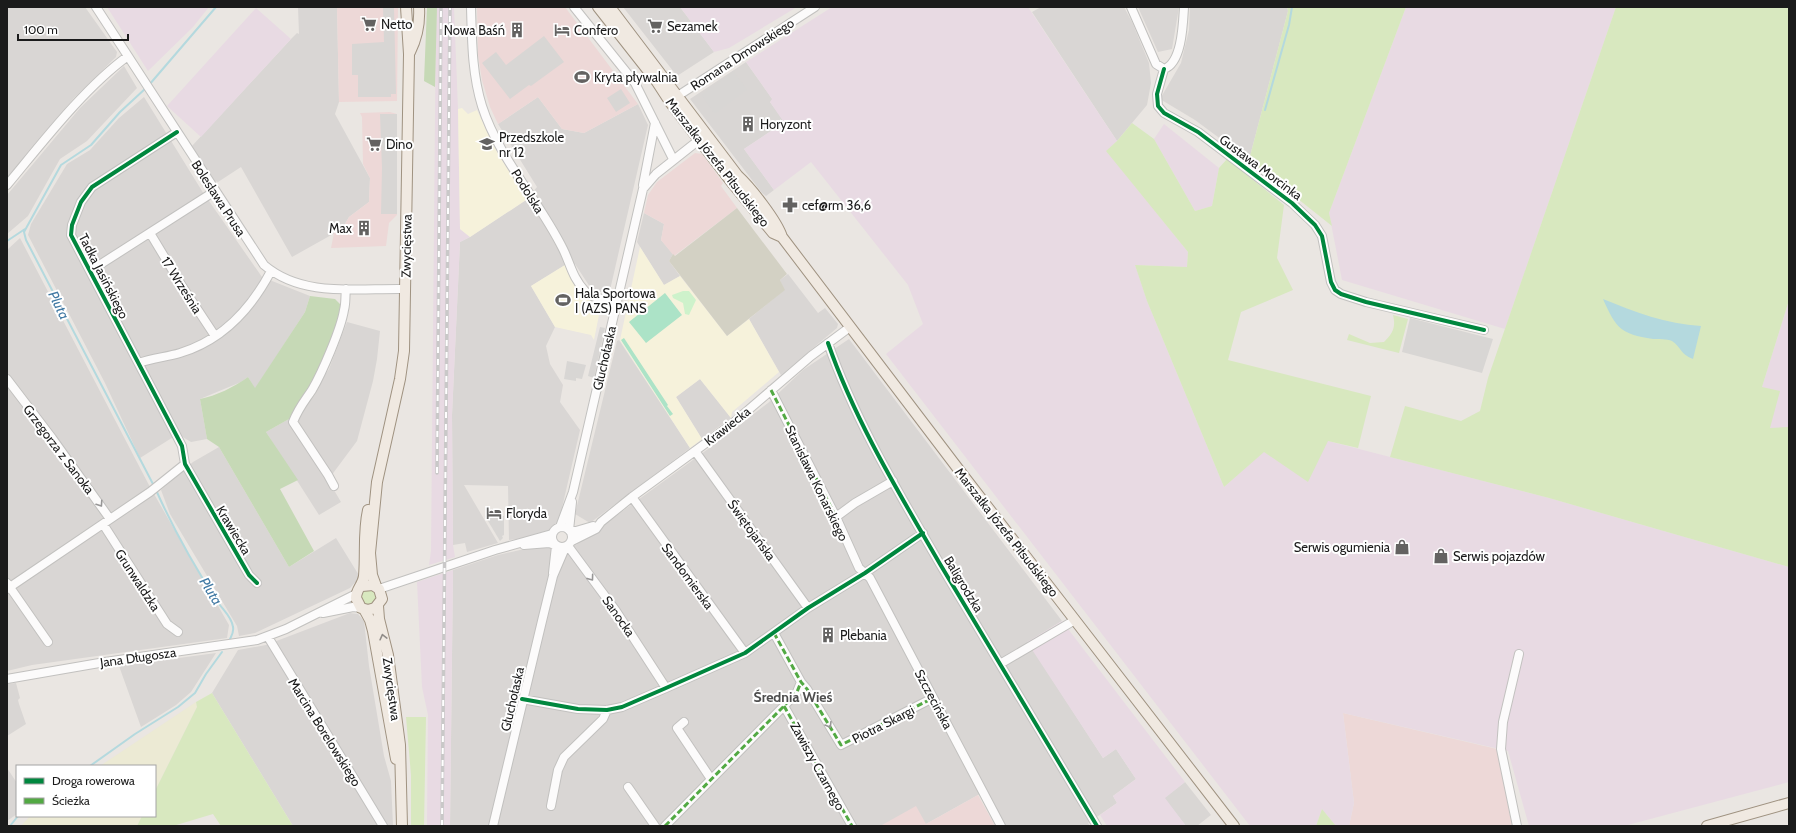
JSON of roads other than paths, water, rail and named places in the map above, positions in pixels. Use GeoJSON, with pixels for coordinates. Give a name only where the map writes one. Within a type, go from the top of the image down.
{"type":"FeatureCollection","features":[{"type":"Feature","properties":{"kind":"main road","name":"Zwycięstwa"},"geometry":{"type":"LineString","coordinates":[[378,588],[372,575],[370,553],[377,482],[400,379],[404,351],[409,54],[406,7]]}},
{"type":"Feature","properties":{"kind":"main road"},"geometry":{"type":"LineString","coordinates":[[409,54],[416,40],[420,16],[419,7]]}},
{"type":"Feature","properties":{"kind":"main road","name":"Marszałka Józefa Piłsudskiego"},"geometry":{"type":"LineString","coordinates":[[605,9],[703,137],[780,228],[782,237],[1234,826]]}},
{"type":"Feature","properties":{"kind":"main road","name":"Zwycięstwa"},"geometry":{"type":"LineString","coordinates":[[359,590],[364,575],[364,534],[366,517],[371,496],[377,482]]}},
{"type":"Feature","properties":{"kind":"main road"},"geometry":{"type":"LineString","coordinates":[[369,584],[378,588],[382,599],[378,606],[372,610],[363,609],[356,602],[359,590],[369,584]]}},
{"type":"Feature","properties":{"kind":"main road","name":"Zwycięstwa"},"geometry":{"type":"LineString","coordinates":[[378,606],[379,619],[388,655],[399,735],[402,826]]}},
{"type":"Feature","properties":{"kind":"main road","name":"Zwycięstwa"},"geometry":{"type":"LineString","coordinates":[[363,609],[370,620],[393,747],[400,772]]}},
{"type":"Feature","properties":{"kind":"main road"},"geometry":{"type":"LineString","coordinates":[[1707,826],[1789,803]]}},
{"type":"Feature","properties":{"kind":"street","name":"Bolesława Prusa"},"geometry":{"type":"LineString","coordinates":[[96,7],[214,191],[264,265],[271,271],[287,280],[313,288],[405,289]]}},
{"type":"Feature","properties":{"kind":"street","name":"Podolska"},"geometry":{"type":"LineString","coordinates":[[471,7],[473,68],[482,106],[492,130],[563,249],[578,282],[586,293],[594,297],[616,302]]}},
{"type":"Feature","properties":{"kind":"street","name":"Marszałka Józefa Piłsudskiego"},"geometry":{"type":"LineString","coordinates":[[574,7],[635,83],[673,159]]}},
{"type":"Feature","properties":{"kind":"street","name":"Romana Dmowskiego"},"geometry":{"type":"LineString","coordinates":[[673,99],[815,7]]}},
{"type":"Feature","properties":{"kind":"street"},"geometry":{"type":"LineString","coordinates":[[1131,7],[1156,64],[1164,69]]}},
{"type":"Feature","properties":{"kind":"street","name":"Gustawa Morcinka"},"geometry":{"type":"LineString","coordinates":[[1184,7],[1182,33],[1177,52],[1172,64],[1164,69],[1157,94],[1158,106],[1164,113],[1198,132],[1292,203],[1315,225],[1322,236],[1331,282],[1335,290],[1341,294],[1366,302],[1484,330]]}},
{"type":"Feature","properties":{"kind":"street"},"geometry":{"type":"LineString","coordinates":[[7,185],[78,101],[118,63],[128,56]]}},
{"type":"Feature","properties":{"kind":"street","name":"Marszałka Józefa Piłsudskiego"},"geometry":{"type":"LineString","coordinates":[[643,189],[655,123]]}},
{"type":"Feature","properties":{"kind":"street","name":"Tadka Jasińskiego"},"geometry":{"type":"LineString","coordinates":[[177,132],[92,187],[81,202],[72,225],[71,235],[182,446],[185,464]]}},
{"type":"Feature","properties":{"kind":"street","name":"Głuchołaska"},"geometry":{"type":"LineString","coordinates":[[560,527],[573,492],[643,189],[648,181],[673,159],[703,137]]}},
{"type":"Feature","properties":{"kind":"street"},"geometry":{"type":"LineString","coordinates":[[90,271],[214,191]]}},
{"type":"Feature","properties":{"kind":"street","name":"17 Września"},"geometry":{"type":"LineString","coordinates":[[150,233],[182,286],[215,336]]}},
{"type":"Feature","properties":{"kind":"street"},"geometry":{"type":"LineString","coordinates":[[139,363],[181,353],[197,347],[215,336],[237,320],[247,309],[271,271]]}},
{"type":"Feature","properties":{"kind":"street"},"geometry":{"type":"LineString","coordinates":[[334,486],[294,422],[300,406],[312,390],[323,368],[340,325],[344,311],[346,289]]}},
{"type":"Feature","properties":{"kind":"street","name":"Krawiecka"},"geometry":{"type":"LineString","coordinates":[[570,530],[576,531],[585,529],[601,522],[632,497],[732,424],[771,390],[850,326]]}},
{"type":"Feature","properties":{"kind":"street","name":"Baligrodzka"},"geometry":{"type":"LineString","coordinates":[[828,343],[844,384],[893,481],[1097,826]]}},
{"type":"Feature","properties":{"kind":"street","name":"Grzegorza z Sanoka"},"geometry":{"type":"LineString","coordinates":[[7,379],[52,438],[106,522]]}},
{"type":"Feature","properties":{"kind":"street","name":"Stanisława Konarskiego"},"geometry":{"type":"LineString","coordinates":[[771,390],[836,517],[858,568],[864,573]]}},
{"type":"Feature","properties":{"kind":"street","name":"Świętojańska"},"geometry":{"type":"LineString","coordinates":[[695,451],[808,608]]}},
{"type":"Feature","properties":{"kind":"street"},"geometry":{"type":"LineString","coordinates":[[48,642],[8,586],[161,485],[185,464]]}},
{"type":"Feature","properties":{"kind":"street","name":"Krawiecka"},"geometry":{"type":"LineString","coordinates":[[185,464],[249,575],[257,583]]}},
{"type":"Feature","properties":{"kind":"street"},"geometry":{"type":"LineString","coordinates":[[836,517],[855,503],[893,481]]}},
{"type":"Feature","properties":{"kind":"street","name":"Głuchołaska"},"geometry":{"type":"LineString","coordinates":[[570,530],[573,492]]}},
{"type":"Feature","properties":{"kind":"street","name":"Sandomierska"},"geometry":{"type":"LineString","coordinates":[[632,497],[745,653]]}},
{"type":"Feature","properties":{"kind":"street","name":"Grunwaldzka"},"geometry":{"type":"LineString","coordinates":[[106,522],[167,624],[178,632]]}},
{"type":"Feature","properties":{"kind":"street","name":"Krawiecka"},"geometry":{"type":"LineString","coordinates":[[568,545],[596,529],[601,522]]}},
{"type":"Feature","properties":{"kind":"street"},"geometry":{"type":"LineString","coordinates":[[378,588],[495,550],[515,546],[549,543],[556,546],[568,545],[573,536],[570,530],[560,527],[552,534],[515,546]]}},
{"type":"Feature","properties":{"kind":"street"},"geometry":{"type":"LineString","coordinates":[[552,534],[552,538],[556,546]]}},
{"type":"Feature","properties":{"kind":"street"},"geometry":{"type":"LineString","coordinates":[[522,699],[578,709],[607,710],[622,707],[745,653],[774,634],[808,608],[923,534]]}},
{"type":"Feature","properties":{"kind":"street","name":"Głuchołaska"},"geometry":{"type":"LineString","coordinates":[[553,576],[568,545]]}},
{"type":"Feature","properties":{"kind":"street","name":"Sanocka"},"geometry":{"type":"LineString","coordinates":[[568,545],[616,612],[666,688]]}},
{"type":"Feature","properties":{"kind":"street","name":"Głuchołaska"},"geometry":{"type":"LineString","coordinates":[[493,826],[522,699],[553,576],[556,546]]}},
{"type":"Feature","properties":{"kind":"street","name":"Szczecińska"},"geometry":{"type":"LineString","coordinates":[[864,573],[870,578],[1001,826]]}},
{"type":"Feature","properties":{"kind":"street"},"geometry":{"type":"LineString","coordinates":[[268,637],[315,615],[359,590]]}},
{"type":"Feature","properties":{"kind":"street"},"geometry":{"type":"LineString","coordinates":[[315,615],[353,607],[363,609]]}},
{"type":"Feature","properties":{"kind":"street"},"geometry":{"type":"LineString","coordinates":[[1000,664],[1075,620]]}},
{"type":"Feature","properties":{"kind":"street","name":"Piotra Skargi"},"geometry":{"type":"LineString","coordinates":[[774,634],[801,682],[841,745],[934,698]]}},
{"type":"Feature","properties":{"kind":"street","name":"Jana Długosza"},"geometry":{"type":"LineString","coordinates":[[7,679],[105,662],[235,644],[268,637]]}},
{"type":"Feature","properties":{"kind":"street","name":"Marcina Borelowskiego"},"geometry":{"type":"LineString","coordinates":[[268,637],[383,826]]}},
{"type":"Feature","properties":{"kind":"street"},"geometry":{"type":"LineString","coordinates":[[1517,826],[1501,749],[1505,715],[1519,654]]}},
{"type":"Feature","properties":{"kind":"street","name":"Zawiszy Czarnego"},"geometry":{"type":"LineString","coordinates":[[665,826],[798,692],[801,682]]}},
{"type":"Feature","properties":{"kind":"street","name":"Zawiszy Czarnego"},"geometry":{"type":"LineString","coordinates":[[784,706],[852,826]]}},
{"type":"Feature","properties":{"kind":"street"},"geometry":{"type":"LineString","coordinates":[[551,806],[558,770],[564,757],[603,719],[607,710]]}},
{"type":"Feature","properties":{"kind":"street"},"geometry":{"type":"LineString","coordinates":[[684,722],[677,728],[711,779]]}},
{"type":"Feature","properties":{"kind":"street"},"geometry":{"type":"LineString","coordinates":[[628,786],[655,826]]}},
{"type":"Feature","properties":{"kind":"street"},"geometry":{"type":"LineString","coordinates":[[1515,813],[1520,826]]}},
{"type":"Feature","properties":{"kind":"water"},"geometry":{"type":"Polygon","coordinates":[[[1603,299],[1639,313],[1663,320],[1701,326],[1693,359],[1683,353],[1672,341],[1633,335],[1620,328],[1612,317],[1603,299]]]}},
{"type":"Feature","properties":{"kind":"waterway","name":"Pluta"},"geometry":{"type":"LineString","coordinates":[[149,85],[216,7]]}},
{"type":"Feature","properties":{"kind":"waterway"},"geometry":{"type":"LineString","coordinates":[[1265,110],[1289,25],[1292,7]]}},
{"type":"Feature","properties":{"kind":"waterway","name":"Pluta"},"geometry":{"type":"LineString","coordinates":[[146,88],[120,112],[91,145],[61,165],[24,232],[26,240],[154,486]]}},
{"type":"Feature","properties":{"kind":"waterway"},"geometry":{"type":"LineString","coordinates":[[7,241],[25,229]]}},
{"type":"Feature","properties":{"kind":"waterway","name":"Pluta"},"geometry":{"type":"LineString","coordinates":[[156,490],[192,561],[217,601],[231,620],[233,633],[230,639]]}},
{"type":"Feature","properties":{"kind":"waterway","name":"Pluta"},"geometry":{"type":"LineString","coordinates":[[91,765],[135,734],[178,707],[195,693],[206,674],[222,652]]}},
{"type":"Feature","properties":{"kind":"waterway","name":"Pluta"},"geometry":{"type":"LineString","coordinates":[[10,826],[17,817]]}},
{"type":"Feature","properties":{"kind":"railway"},"geometry":{"type":"LineString","coordinates":[[437,473],[441,7]]}},
{"type":"Feature","properties":{"kind":"railway"},"geometry":{"type":"LineString","coordinates":[[442,826],[450,7]]}},
{"type":"Feature","properties":{"kind":"place","name":"Netto"},"geometry":{"type":"Point","coordinates":[369,24]}},
{"type":"Feature","properties":{"kind":"place","name":"Sezamek"},"geometry":{"type":"Point","coordinates":[655,26]}},
{"type":"Feature","properties":{"kind":"place","name":"Nowa Baśń"},"geometry":{"type":"Point","coordinates":[517,30]}},
{"type":"Feature","properties":{"kind":"place","name":"Confero"},"geometry":{"type":"Point","coordinates":[562,30]}},
{"type":"Feature","properties":{"kind":"place","name":"Kryta pływalnia"},"geometry":{"type":"Point","coordinates":[582,77]}},
{"type":"Feature","properties":{"kind":"place","name":"Horyzont"},"geometry":{"type":"Point","coordinates":[748,124]}},
{"type":"Feature","properties":{"kind":"place","name":"Dino"},"geometry":{"type":"Point","coordinates":[374,144]}},
{"type":"Feature","properties":{"kind":"place","name":"Przedszkole nr 12"},"geometry":{"type":"Point","coordinates":[487,144]}},
{"type":"Feature","properties":{"kind":"place","name":"cef@rm 36,6"},"geometry":{"type":"Point","coordinates":[790,205]}},
{"type":"Feature","properties":{"kind":"place","name":"Max"},"geometry":{"type":"Point","coordinates":[364,228]}},
{"type":"Feature","properties":{"kind":"place","name":"Hala Sportowa I (AZS) PANS"},"geometry":{"type":"Point","coordinates":[563,300]}},
{"type":"Feature","properties":{"kind":"place","name":"Floryda"},"geometry":{"type":"Point","coordinates":[494,513]}},
{"type":"Feature","properties":{"kind":"place","name":"Serwis ogumienia"},"geometry":{"type":"Point","coordinates":[1402,547]}},
{"type":"Feature","properties":{"kind":"place","name":"Serwis pojazdów"},"geometry":{"type":"Point","coordinates":[1441,556]}},
{"type":"Feature","properties":{"kind":"place","name":"Plebania"},"geometry":{"type":"Point","coordinates":[828,635]}},
{"type":"Feature","properties":{"kind":"district","name":"Średnia Wieś"},"geometry":{"type":"Point","coordinates":[793,697]}}]}
